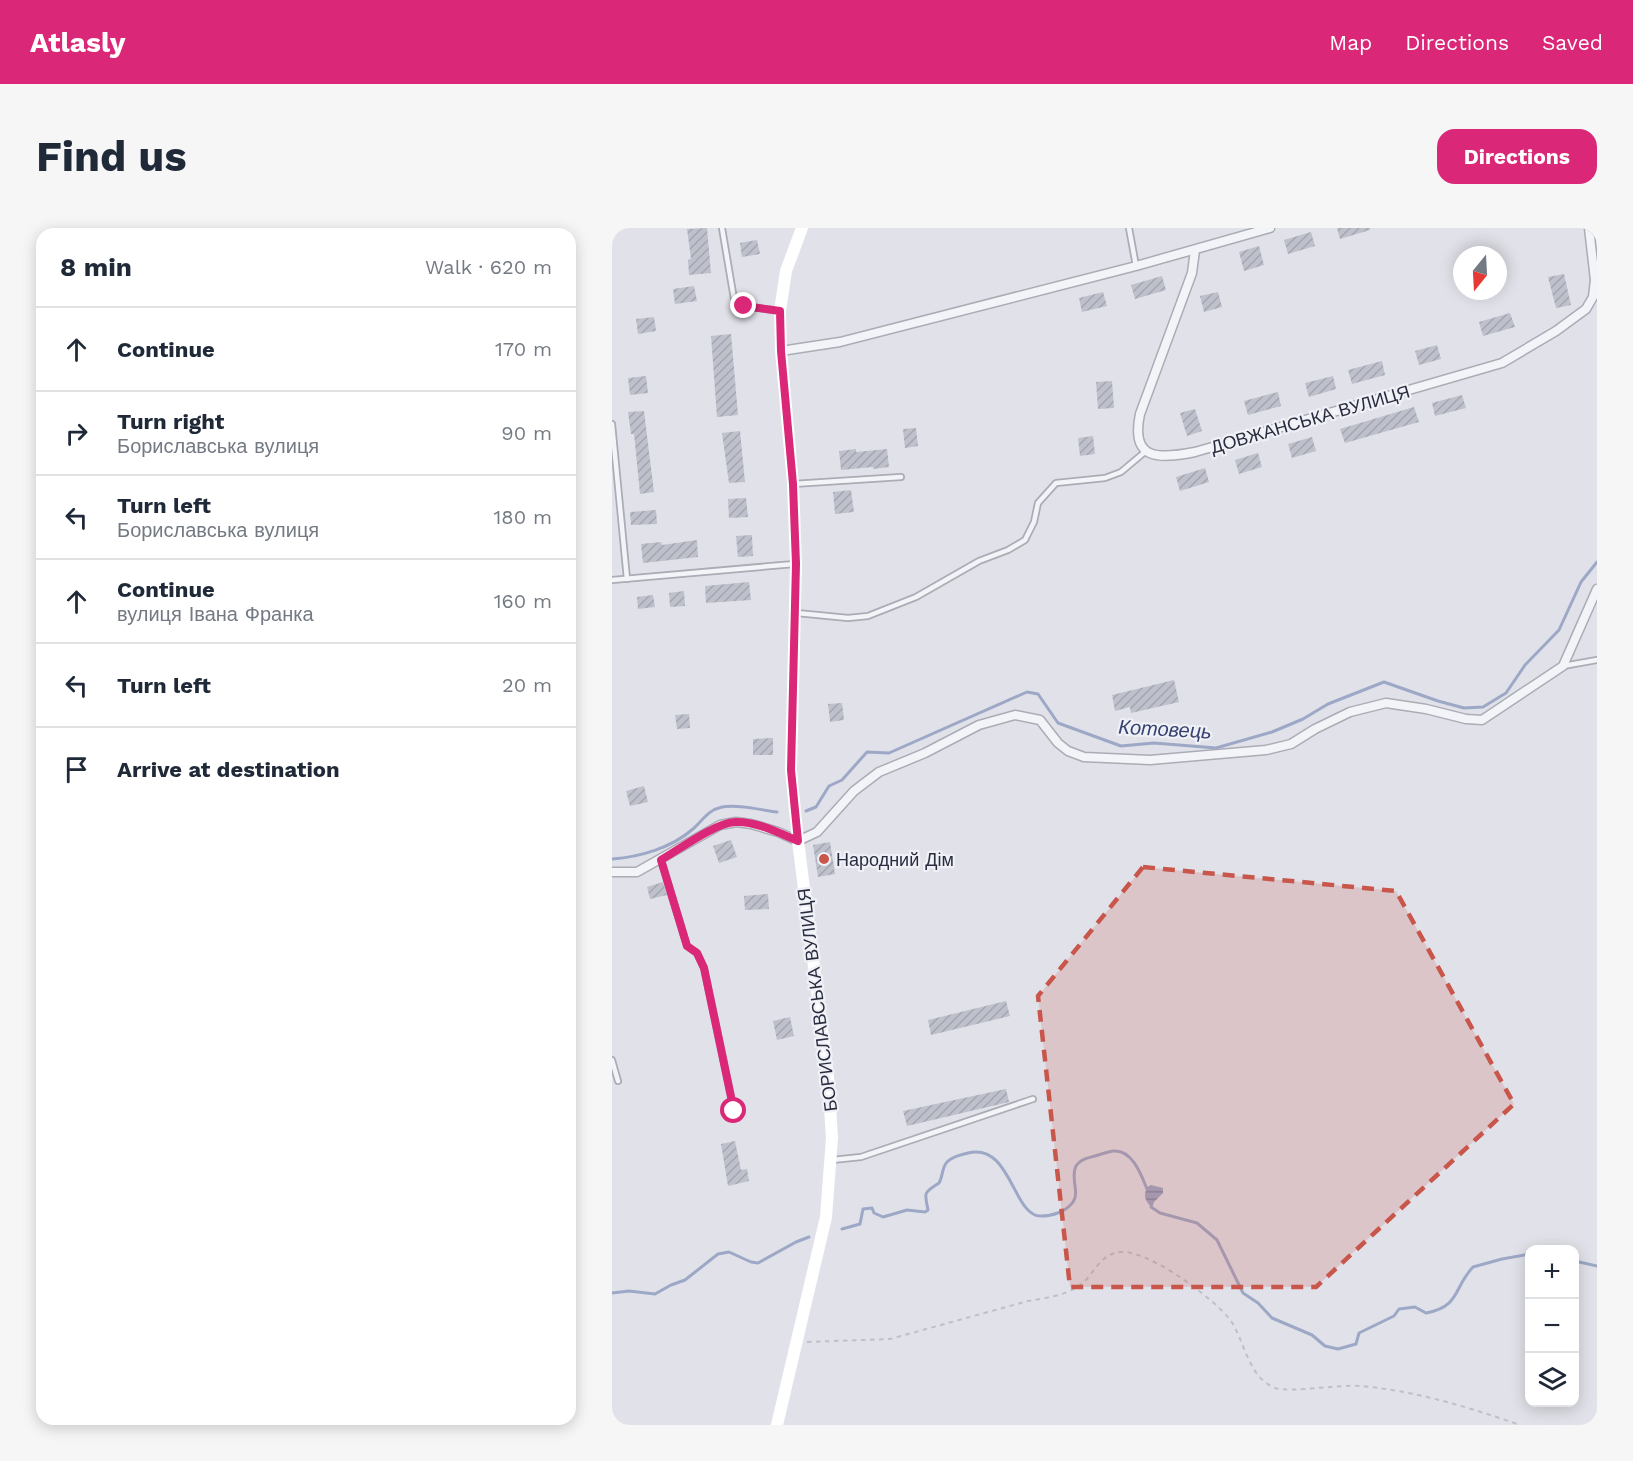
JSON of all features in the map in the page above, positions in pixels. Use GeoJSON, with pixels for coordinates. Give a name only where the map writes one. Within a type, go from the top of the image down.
{"type":"FeatureCollection","features":[{"type":"Feature","properties":{"kind":"main road","name":"БОРИСЛАВСЬКА ВУЛИЦЯ"},"geometry":{"type":"LineString","coordinates":[[777,1425],[826,1217],[832,1138],[828,1077],[791,770],[796,564],[793,484],[781,351],[780,311],[786,271],[802,228]]}},
{"type":"Feature","properties":{"kind":"street"},"geometry":{"type":"LineString","coordinates":[[781,351],[840,342],[1136,266],[1270,228]]}},
{"type":"Feature","properties":{"kind":"street","name":"ДОВЖАНСЬКА ВУЛИЦЯ"},"geometry":{"type":"LineString","coordinates":[[1146,451],[1156,455],[1173,456],[1195,452],[1502,363],[1556,331],[1586,309],[1593,297],[1595,280],[1588,228]]}},
{"type":"Feature","properties":{"kind":"street"},"geometry":{"type":"LineString","coordinates":[[1146,451],[1139,443],[1136,430],[1192,273],[1195,250]]}},
{"type":"Feature","properties":{"kind":"street"},"geometry":{"type":"LineString","coordinates":[[612,872],[637,872],[720,825],[736,822],[751,824],[798,841],[817,832],[854,791],[879,772],[925,753],[979,725],[1016,715],[1040,720],[1058,743],[1068,751],[1084,757],[1150,760],[1266,750],[1291,744],[1350,712],[1386,703],[1407,705],[1466,719],[1482,720],[1563,666],[1597,589]]}},
{"type":"Feature","properties":{"kind":"lane"},"geometry":{"type":"LineString","coordinates":[[722,228],[734,299],[744,306],[780,311]]}},
{"type":"Feature","properties":{"kind":"lane"},"geometry":{"type":"LineString","coordinates":[[1129,228],[1136,266]]}},
{"type":"Feature","properties":{"kind":"lane"},"geometry":{"type":"LineString","coordinates":[[612,424],[627,579]]}},
{"type":"Feature","properties":{"kind":"lane"},"geometry":{"type":"LineString","coordinates":[[795,613],[848,618],[868,616],[916,597],[969,566],[1008,550],[1025,540],[1034,522],[1038,504],[1056,483],[1105,478],[1121,472],[1146,451]]}},
{"type":"Feature","properties":{"kind":"lane"},"geometry":{"type":"LineString","coordinates":[[793,484],[902,477]]}},
{"type":"Feature","properties":{"kind":"lane"},"geometry":{"type":"LineString","coordinates":[[612,580],[796,564]]}},
{"type":"Feature","properties":{"kind":"lane"},"geometry":{"type":"LineString","coordinates":[[1563,666],[1597,660]]}},
{"type":"Feature","properties":{"kind":"lane"},"geometry":{"type":"LineString","coordinates":[[661,860],[687,946],[697,953],[704,968],[734,1111]]}},
{"type":"Feature","properties":{"kind":"lane"},"geometry":{"type":"LineString","coordinates":[[612,1060],[618,1081]]}},
{"type":"Feature","properties":{"kind":"lane"},"geometry":{"type":"LineString","coordinates":[[831,1160],[861,1157],[1033,1099]]}},
{"type":"Feature","properties":{"kind":"path"},"geometry":{"type":"LineString","coordinates":[[798,1341],[890,1339],[1028,1301],[1050,1298],[1070,1291],[1084,1281],[1095,1266],[1107,1257],[1120,1252],[1139,1255],[1169,1270],[1212,1301],[1230,1320],[1242,1341],[1248,1361],[1261,1377],[1276,1388],[1360,1386],[1402,1392],[1457,1403],[1520,1425]]}},
{"type":"Feature","properties":{"kind":"highlighted area"},"geometry":{"type":"Polygon","coordinates":[[[1143,867],[1396,891],[1514,1104],[1316,1287],[1070,1287],[1038,996],[1143,867]]]}},
{"type":"Feature","properties":{"kind":"water"},"geometry":{"type":"Polygon","coordinates":[[[1151,1185],[1163,1188],[1163,1193],[1154,1202],[1152,1208],[1145,1196],[1147,1187],[1151,1185]]]}},
{"type":"Feature","properties":{"kind":"building"},"geometry":{"type":"Polygon","coordinates":[[[707,228],[711,273],[689,275],[688,260],[691,259],[687,229],[707,228]]]}},
{"type":"Feature","properties":{"kind":"building"},"geometry":{"type":"Polygon","coordinates":[[[1337,228],[1370,228],[1370,230],[1340,239],[1337,228]]]}},
{"type":"Feature","properties":{"kind":"building"},"geometry":{"type":"Polygon","coordinates":[[[1311,232],[1315,246],[1288,254],[1284,240],[1311,232]]]}},
{"type":"Feature","properties":{"kind":"building"},"geometry":{"type":"Polygon","coordinates":[[[757,240],[760,254],[742,257],[740,243],[757,240]]]}},
{"type":"Feature","properties":{"kind":"building"},"geometry":{"type":"Polygon","coordinates":[[[1259,246],[1264,265],[1244,271],[1239,252],[1259,246]]]}},
{"type":"Feature","properties":{"kind":"building"},"geometry":{"type":"Polygon","coordinates":[[[1564,274],[1571,305],[1556,308],[1548,277],[1564,274]]]}},
{"type":"Feature","properties":{"kind":"building"},"geometry":{"type":"Polygon","coordinates":[[[1162,276],[1166,290],[1135,299],[1131,285],[1162,276]]]}},
{"type":"Feature","properties":{"kind":"building"},"geometry":{"type":"Polygon","coordinates":[[[694,286],[697,301],[675,304],[673,289],[694,286]]]}},
{"type":"Feature","properties":{"kind":"building"},"geometry":{"type":"Polygon","coordinates":[[[1103,292],[1107,306],[1082,312],[1079,298],[1103,292]]]}},
{"type":"Feature","properties":{"kind":"building"},"geometry":{"type":"Polygon","coordinates":[[[1218,292],[1222,307],[1204,312],[1200,296],[1218,292]]]}},
{"type":"Feature","properties":{"kind":"building"},"geometry":{"type":"Polygon","coordinates":[[[1510,313],[1515,327],[1483,336],[1479,322],[1510,313]]]}},
{"type":"Feature","properties":{"kind":"building"},"geometry":{"type":"Polygon","coordinates":[[[654,317],[656,331],[638,334],[636,319],[654,317]]]}},
{"type":"Feature","properties":{"kind":"building"},"geometry":{"type":"Polygon","coordinates":[[[731,334],[738,415],[717,417],[711,336],[731,334]]]}},
{"type":"Feature","properties":{"kind":"building"},"geometry":{"type":"Polygon","coordinates":[[[1437,345],[1441,359],[1419,365],[1415,351],[1437,345]]]}},
{"type":"Feature","properties":{"kind":"building"},"geometry":{"type":"Polygon","coordinates":[[[1382,361],[1385,375],[1352,384],[1348,370],[1382,361]]]}},
{"type":"Feature","properties":{"kind":"building"},"geometry":{"type":"Polygon","coordinates":[[[646,376],[648,393],[630,395],[628,378],[646,376]]]}},
{"type":"Feature","properties":{"kind":"building"},"geometry":{"type":"Polygon","coordinates":[[[1333,376],[1336,389],[1309,397],[1305,383],[1333,376]]]}},
{"type":"Feature","properties":{"kind":"building"},"geometry":{"type":"Polygon","coordinates":[[[1112,381],[1114,408],[1098,409],[1096,382],[1112,381]]]}},
{"type":"Feature","properties":{"kind":"building"},"geometry":{"type":"Polygon","coordinates":[[[1278,392],[1281,406],[1248,415],[1244,401],[1278,392]]]}},
{"type":"Feature","properties":{"kind":"building"},"geometry":{"type":"Polygon","coordinates":[[[1462,395],[1466,408],[1435,416],[1432,403],[1462,395]]]}},
{"type":"Feature","properties":{"kind":"building"},"geometry":{"type":"Polygon","coordinates":[[[1414,407],[1419,422],[1345,443],[1340,429],[1414,407]]]}},
{"type":"Feature","properties":{"kind":"building"},"geometry":{"type":"Polygon","coordinates":[[[1195,409],[1202,431],[1187,436],[1180,413],[1195,409]]]}},
{"type":"Feature","properties":{"kind":"building"},"geometry":{"type":"Polygon","coordinates":[[[644,411],[654,492],[640,494],[634,434],[631,434],[628,412],[644,411]]]}},
{"type":"Feature","properties":{"kind":"building"},"geometry":{"type":"Polygon","coordinates":[[[916,428],[918,446],[905,448],[903,429],[916,428]]]}},
{"type":"Feature","properties":{"kind":"building"},"geometry":{"type":"Polygon","coordinates":[[[740,431],[745,482],[729,483],[722,433],[740,431]]]}},
{"type":"Feature","properties":{"kind":"building"},"geometry":{"type":"Polygon","coordinates":[[[1093,436],[1095,454],[1080,456],[1078,438],[1093,436]]]}},
{"type":"Feature","properties":{"kind":"building"},"geometry":{"type":"Polygon","coordinates":[[[1312,437],[1316,451],[1292,458],[1288,444],[1312,437]]]}},
{"type":"Feature","properties":{"kind":"building"},"geometry":{"type":"Polygon","coordinates":[[[856,449],[856,452],[887,449],[889,467],[841,470],[839,451],[856,449]]]}},
{"type":"Feature","properties":{"kind":"building"},"geometry":{"type":"Polygon","coordinates":[[[1258,453],[1262,467],[1239,474],[1235,460],[1258,453]]]}},
{"type":"Feature","properties":{"kind":"building"},"geometry":{"type":"Polygon","coordinates":[[[1205,468],[1209,482],[1180,491],[1176,477],[1205,468]]]}},
{"type":"Feature","properties":{"kind":"building"},"geometry":{"type":"Polygon","coordinates":[[[851,490],[854,512],[835,514],[833,492],[851,490]]]}},
{"type":"Feature","properties":{"kind":"building"},"geometry":{"type":"Polygon","coordinates":[[[746,498],[748,517],[729,518],[728,499],[746,498]]]}},
{"type":"Feature","properties":{"kind":"building"},"geometry":{"type":"Polygon","coordinates":[[[656,510],[657,524],[631,525],[630,512],[656,510]]]}},
{"type":"Feature","properties":{"kind":"building"},"geometry":{"type":"Polygon","coordinates":[[[752,535],[753,556],[738,557],[736,536],[752,535]]]}},
{"type":"Feature","properties":{"kind":"building"},"geometry":{"type":"Polygon","coordinates":[[[697,540],[698,557],[643,563],[641,544],[661,542],[662,545],[697,540]]]}},
{"type":"Feature","properties":{"kind":"building"},"geometry":{"type":"Polygon","coordinates":[[[749,582],[751,600],[706,603],[705,586],[749,582]]]}},
{"type":"Feature","properties":{"kind":"building"},"geometry":{"type":"Polygon","coordinates":[[[684,591],[685,606],[670,607],[669,593],[684,591]]]}},
{"type":"Feature","properties":{"kind":"building"},"geometry":{"type":"Polygon","coordinates":[[[653,595],[655,607],[638,609],[637,597],[653,595]]]}},
{"type":"Feature","properties":{"kind":"building"},"geometry":{"type":"Polygon","coordinates":[[[1174,680],[1179,702],[1131,713],[1130,707],[1115,711],[1112,695],[1174,680]]]}},
{"type":"Feature","properties":{"kind":"building"},"geometry":{"type":"Polygon","coordinates":[[[842,703],[844,720],[830,722],[828,704],[842,703]]]}},
{"type":"Feature","properties":{"kind":"building"},"geometry":{"type":"Polygon","coordinates":[[[689,714],[690,728],[677,729],[675,715],[689,714]]]}},
{"type":"Feature","properties":{"kind":"building"},"geometry":{"type":"Polygon","coordinates":[[[773,738],[773,755],[753,755],[753,739],[773,738]]]}},
{"type":"Feature","properties":{"kind":"building"},"geometry":{"type":"Polygon","coordinates":[[[644,786],[648,802],[630,806],[626,791],[644,786]]]}},
{"type":"Feature","properties":{"kind":"building"},"geometry":{"type":"Polygon","coordinates":[[[731,840],[737,857],[719,863],[713,846],[731,840]]]}},
{"type":"Feature","properties":{"kind":"building","name":"Народний Дім"},"geometry":{"type":"Polygon","coordinates":[[[830,842],[835,874],[818,877],[813,845],[830,842]]]}},
{"type":"Feature","properties":{"kind":"building"},"geometry":{"type":"Polygon","coordinates":[[[663,882],[667,895],[650,899],[647,887],[663,882]]]}},
{"type":"Feature","properties":{"kind":"building"},"geometry":{"type":"Polygon","coordinates":[[[768,894],[769,909],[745,910],[744,896],[768,894]]]}},
{"type":"Feature","properties":{"kind":"building"},"geometry":{"type":"Polygon","coordinates":[[[1006,1001],[1010,1016],[931,1035],[928,1020],[1006,1001]]]}},
{"type":"Feature","properties":{"kind":"building"},"geometry":{"type":"Polygon","coordinates":[[[790,1017],[794,1036],[777,1040],[773,1021],[790,1017]]]}},
{"type":"Feature","properties":{"kind":"building"},"geometry":{"type":"Polygon","coordinates":[[[1006,1089],[1009,1102],[907,1126],[903,1111],[1006,1089]]]}},
{"type":"Feature","properties":{"kind":"building"},"geometry":{"type":"Polygon","coordinates":[[[735,1141],[741,1170],[747,1169],[749,1181],[728,1186],[721,1144],[735,1141]]]}},
{"type":"Feature","properties":{"kind":"waterway","name":"Котовець"},"geometry":{"type":"LineString","coordinates":[[806,811],[816,807],[829,786],[842,780],[867,752],[889,753],[1027,692],[1038,694],[1058,723],[1121,746],[1154,743],[1216,748],[1272,732],[1303,719],[1328,704],[1384,682],[1464,708],[1483,707],[1506,693],[1525,665],[1559,630],[1581,582],[1597,562]]}},
{"type":"Feature","properties":{"kind":"waterway","name":"Котовець"},"geometry":{"type":"LineString","coordinates":[[612,859],[644,854],[665,846],[684,836],[717,808],[729,806],[777,812]]}},
{"type":"Feature","properties":{"kind":"waterway"},"geometry":{"type":"LineString","coordinates":[[842,1229],[860,1224],[863,1209],[872,1208],[874,1213],[883,1217],[907,1210],[925,1212],[928,1210],[926,1193],[939,1183],[945,1164],[954,1157],[968,1153],[982,1153],[994,1158],[1003,1168],[1024,1205],[1032,1213],[1041,1216],[1058,1213],[1067,1208],[1073,1202],[1076,1194],[1074,1175],[1076,1166],[1084,1159],[1106,1152],[1120,1151],[1131,1158],[1147,1189]]}},
{"type":"Feature","properties":{"kind":"waterway"},"geometry":{"type":"LineString","coordinates":[[1151,1207],[1160,1213],[1197,1223],[1217,1240],[1243,1293],[1258,1303],[1272,1318],[1312,1335],[1325,1346],[1338,1349],[1356,1344],[1359,1333],[1394,1316],[1399,1309],[1415,1307],[1426,1313],[1445,1306],[1451,1301],[1473,1267],[1525,1255]]}},
{"type":"Feature","properties":{"kind":"waterway"},"geometry":{"type":"LineString","coordinates":[[612,1293],[629,1291],[655,1294],[685,1280],[718,1254],[729,1252],[758,1263],[809,1237]]}},
{"type":"Feature","properties":{"kind":"waterway"},"geometry":{"type":"LineString","coordinates":[[1579,1262],[1597,1266]]}},
{"type":"Feature","properties":{"kind":"place","name":"Народний Дім"},"geometry":{"type":"Point","coordinates":[824,859]}},
{"type":"Feature","properties":{"kind":"route"},"geometry":{"type":"LineString","coordinates":[[734,1111],[702,960],[687,946],[661,860],[720,825],[736,822],[778,832],[798,841],[791,770],[796,564],[793,484],[781,351],[780,311],[744,306]]}}]}
